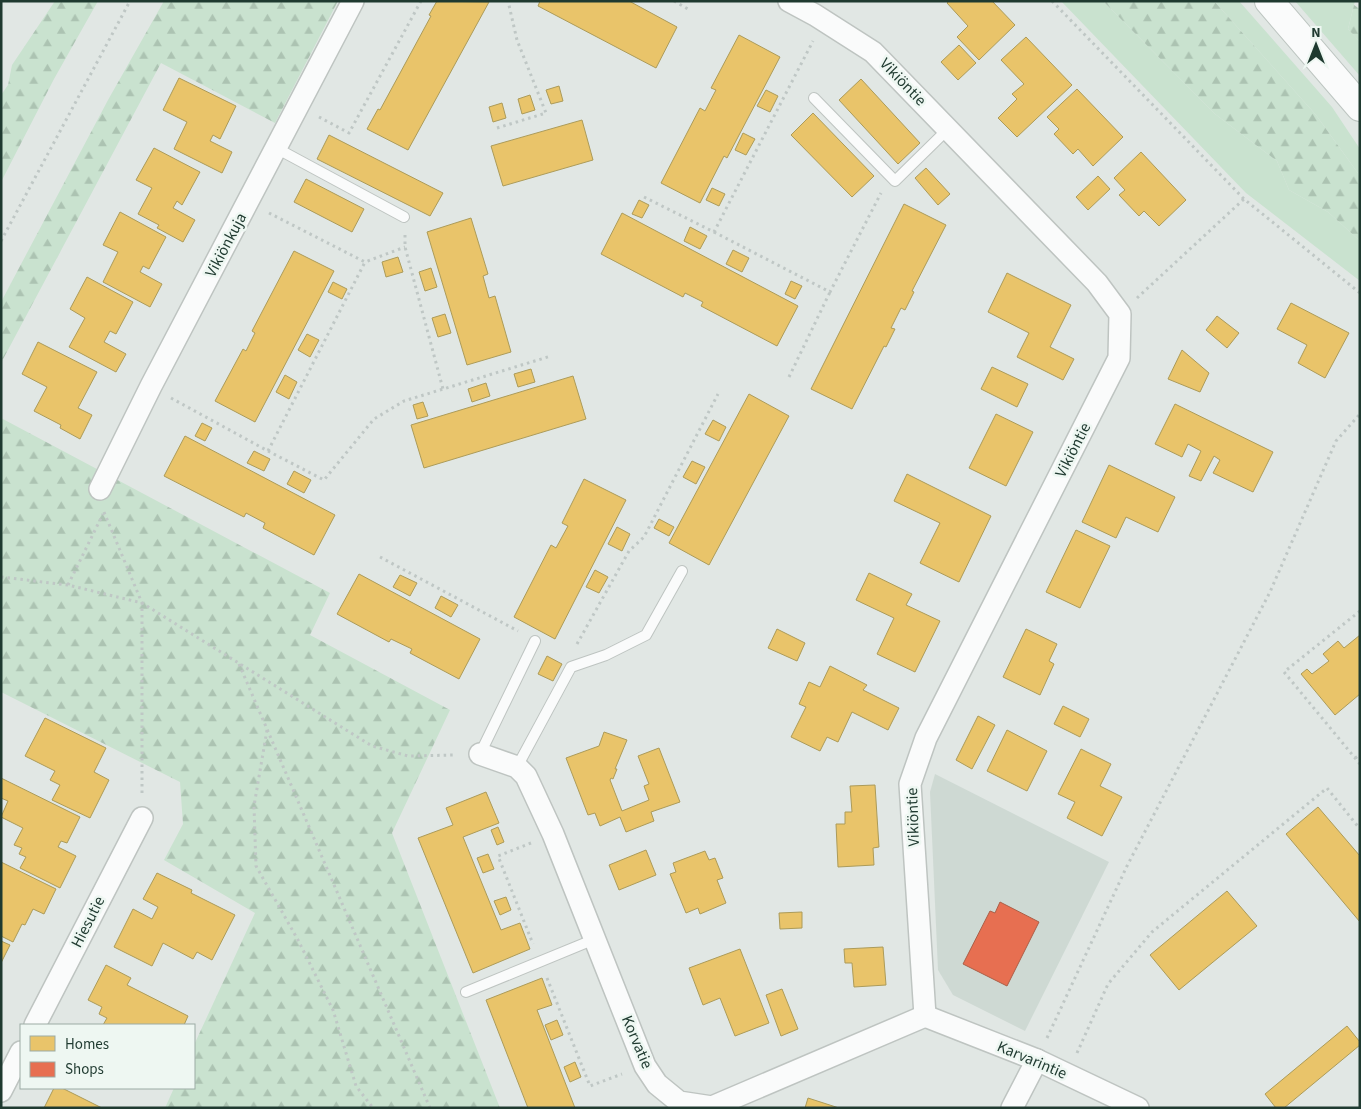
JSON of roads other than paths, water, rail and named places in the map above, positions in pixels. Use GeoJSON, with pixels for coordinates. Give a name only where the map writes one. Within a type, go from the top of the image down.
{"type":"FeatureCollection","features":[{"type":"Feature","properties":{"kind":"street","name":"Vikiönkuja"},"geometry":{"type":"LineString","coordinates":[[100,489],[151,386],[354,1]]}},
{"type":"Feature","properties":{"kind":"street","name":"Vikiöntie"},"geometry":{"type":"LineString","coordinates":[[789,1],[873,52],[1097,283],[1120,314],[1119,358],[926,738],[910,784],[925,1016]]}},
{"type":"Feature","properties":{"kind":"street"},"geometry":{"type":"LineString","coordinates":[[1269,1],[1360,107]]}},
{"type":"Feature","properties":{"kind":"street"},"geometry":{"type":"LineString","coordinates":[[480,754],[517,767]]}},
{"type":"Feature","properties":{"kind":"street","name":"Korvatie"},"geometry":{"type":"LineString","coordinates":[[517,767],[526,776],[553,834],[645,1066],[657,1084],[680,1102],[712,1107],[925,1016]]}},
{"type":"Feature","properties":{"kind":"street","name":"Hiesutie"},"geometry":{"type":"LineString","coordinates":[[36,1024],[142,818]]}},
{"type":"Feature","properties":{"kind":"street","name":"Karvarintie"},"geometry":{"type":"LineString","coordinates":[[925,1016],[1036,1060],[1138,1108]]}},
{"type":"Feature","properties":{"kind":"street"},"geometry":{"type":"LineString","coordinates":[[1,1091],[20,1054]]}},
{"type":"Feature","properties":{"kind":"street"},"geometry":{"type":"LineString","coordinates":[[1012,1108],[1036,1060]]}},
{"type":"Feature","properties":{"kind":"lane"},"geometry":{"type":"LineString","coordinates":[[814,98],[895,180],[948,129]]}},
{"type":"Feature","properties":{"kind":"lane"},"geometry":{"type":"LineString","coordinates":[[276,148],[404,217]]}},
{"type":"Feature","properties":{"kind":"lane"},"geometry":{"type":"LineString","coordinates":[[517,767],[571,667],[606,655],[646,635],[682,571]]}},
{"type":"Feature","properties":{"kind":"lane"},"geometry":{"type":"LineString","coordinates":[[480,754],[535,641]]}},
{"type":"Feature","properties":{"kind":"lane"},"geometry":{"type":"LineString","coordinates":[[466,992],[595,939]]}}]}
